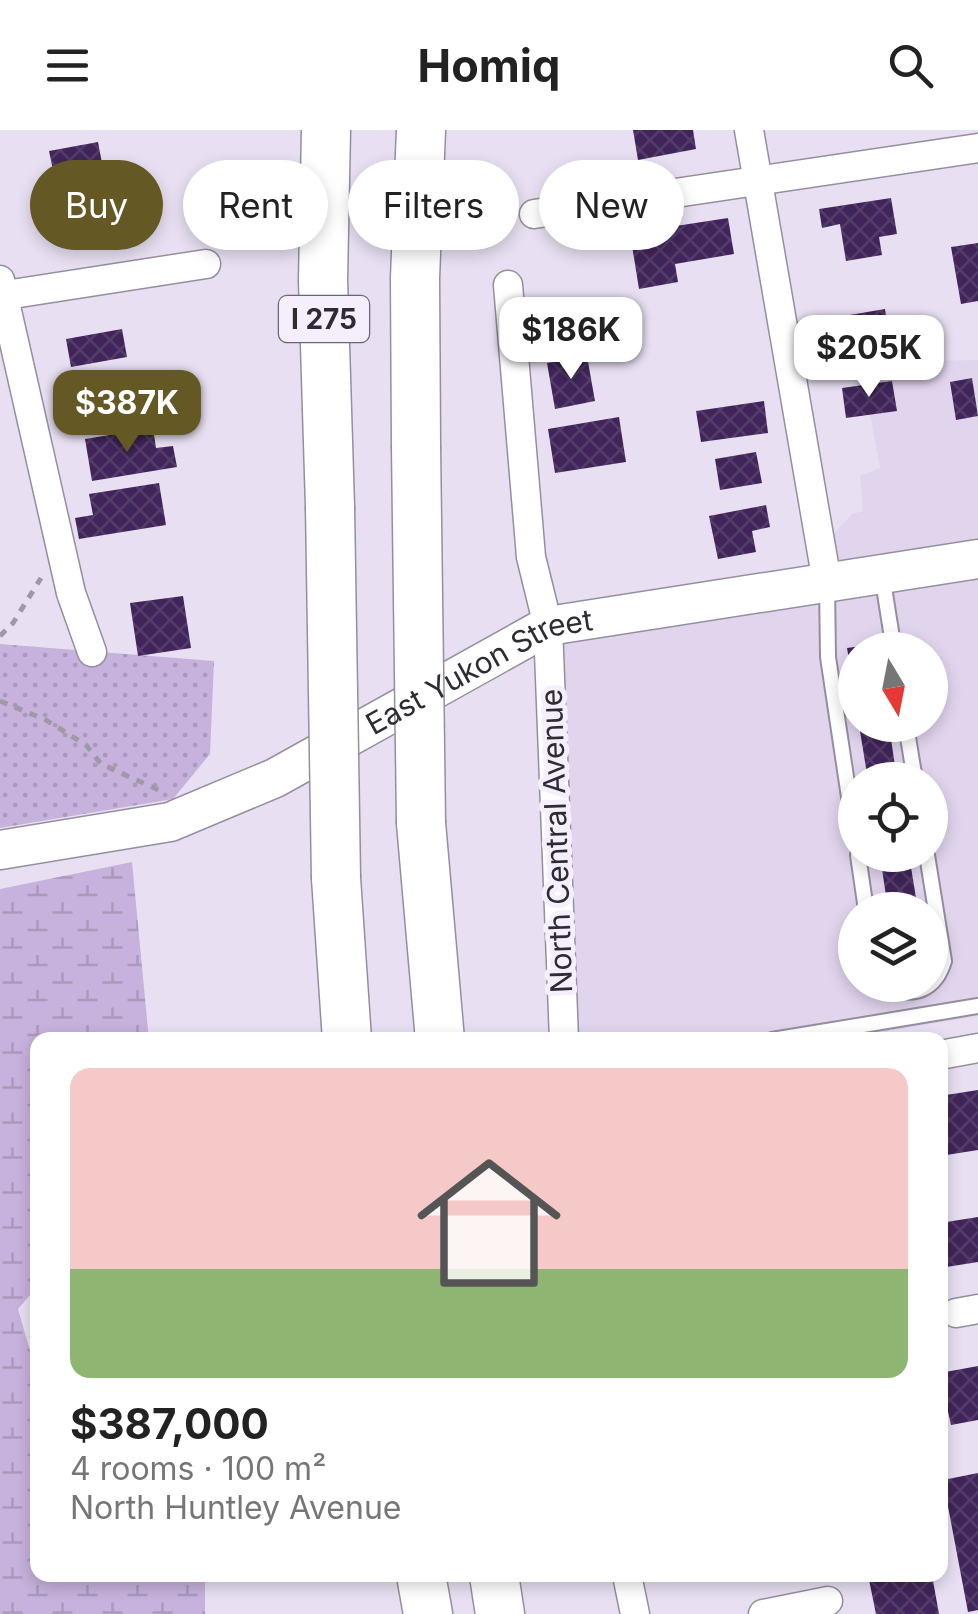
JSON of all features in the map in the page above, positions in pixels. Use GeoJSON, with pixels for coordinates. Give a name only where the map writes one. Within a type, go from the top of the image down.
{"type":"FeatureCollection","features":[{"type":"Feature","properties":{"kind":"highway","name":"I 275"},"geometry":{"type":"LineString","coordinates":[[326,130],[324,280],[336,878],[346,1032]]}},
{"type":"Feature","properties":{"kind":"highway"},"geometry":{"type":"LineString","coordinates":[[421,130],[415,278],[421,823],[439,1032]]}},
{"type":"Feature","properties":{"kind":"highway"},"geometry":{"type":"LineString","coordinates":[[422,1582],[428,1614]]}},
{"type":"Feature","properties":{"kind":"highway"},"geometry":{"type":"LineString","coordinates":[[495,1582],[500,1614]]}},
{"type":"Feature","properties":{"kind":"street"},"geometry":{"type":"LineString","coordinates":[[750,130],[827,582]]}},
{"type":"Feature","properties":{"kind":"street"},"geometry":{"type":"LineString","coordinates":[[534,214],[978,148]]}},
{"type":"Feature","properties":{"kind":"street"},"geometry":{"type":"LineString","coordinates":[[92,652],[71,593],[1,290],[206,264]]}},
{"type":"Feature","properties":{"kind":"street","name":"North Central Avenue"},"geometry":{"type":"LineString","coordinates":[[508,285],[531,557],[548,626],[564,1032]]}},
{"type":"Feature","properties":{"kind":"street","name":"East Yukon Street"},"geometry":{"type":"LineString","coordinates":[[0,850],[170,822],[275,778],[548,626],[978,559]]}},
{"type":"Feature","properties":{"kind":"street"},"geometry":{"type":"LineString","coordinates":[[948,1054],[978,1048]]}},
{"type":"Feature","properties":{"kind":"street"},"geometry":{"type":"LineString","coordinates":[[628,1582],[635,1614]]}},
{"type":"Feature","properties":{"kind":"street"},"geometry":{"type":"LineString","coordinates":[[763,1614],[828,1601]]}},
{"type":"Feature","properties":{"kind":"lane"},"geometry":{"type":"LineString","coordinates":[[882,574],[891,632]]}},
{"type":"Feature","properties":{"kind":"lane"},"geometry":{"type":"LineString","coordinates":[[827,582],[828,657],[844,762]]}},
{"type":"Feature","properties":{"kind":"lane"},"geometry":{"type":"LineString","coordinates":[[820,1032],[978,1006]]}},
{"type":"Feature","properties":{"kind":"path"},"geometry":{"type":"LineString","coordinates":[[0,636],[13,623],[50,566],[60,542]]}},
{"type":"Feature","properties":{"kind":"path"},"geometry":{"type":"LineString","coordinates":[[0,701],[46,720],[86,745],[101,764],[166,794]]}},
{"type":"Feature","properties":{"kind":"shaded area"},"geometry":{"type":"Polygon","coordinates":[[[978,360],[978,544],[837,566],[832,536],[852,514],[863,511],[860,476],[880,468],[862,371],[911,361],[978,360]]]}},
{"type":"Feature","properties":{"kind":"shaded area"},"geometry":{"type":"Polygon","coordinates":[[[978,574],[978,1016],[885,1032],[577,1032],[561,639],[978,574]]]}},
{"type":"Feature","properties":{"kind":"green space"},"geometry":{"type":"Polygon","coordinates":[[[0,644],[214,661],[210,754],[173,799],[0,828],[0,644]]]}},
{"type":"Feature","properties":{"kind":"green space"},"geometry":{"type":"Polygon","coordinates":[[[132,862],[148,1032],[30,1032],[30,1295],[18,1309],[30,1351],[30,1582],[205,1582],[205,1614],[0,1614],[0,889],[132,862]]]}},
{"type":"Feature","properties":{"kind":"building"},"geometry":{"type":"Polygon","coordinates":[[[633,130],[693,130],[696,149],[638,160],[633,130]]]}},
{"type":"Feature","properties":{"kind":"building"},"geometry":{"type":"Polygon","coordinates":[[[98,142],[101,160],[51,160],[49,151],[98,142]]]}},
{"type":"Feature","properties":{"kind":"building"},"geometry":{"type":"Polygon","coordinates":[[[891,198],[897,234],[879,237],[882,255],[846,261],[840,224],[822,228],[819,209],[891,198]]]}},
{"type":"Feature","properties":{"kind":"building"},"geometry":{"type":"Polygon","coordinates":[[[728,218],[734,254],[675,264],[678,282],[639,289],[633,250],[684,250],[684,225],[728,218]]]}},
{"type":"Feature","properties":{"kind":"building"},"geometry":{"type":"Polygon","coordinates":[[[978,243],[978,301],[961,304],[951,247],[978,243]]]}},
{"type":"Feature","properties":{"kind":"building"},"geometry":{"type":"Polygon","coordinates":[[[885,309],[892,355],[840,364],[832,318],[885,309]]]}},
{"type":"Feature","properties":{"kind":"building"},"geometry":{"type":"Polygon","coordinates":[[[594,312],[598,342],[551,349],[547,318],[594,312]]]}},
{"type":"Feature","properties":{"kind":"building"},"geometry":{"type":"Polygon","coordinates":[[[122,329],[127,357],[71,367],[66,339],[122,329]]]}},
{"type":"Feature","properties":{"kind":"building"},"geometry":{"type":"Polygon","coordinates":[[[587,356],[595,401],[555,409],[547,363],[587,356]]]}},
{"type":"Feature","properties":{"kind":"building"},"geometry":{"type":"Polygon","coordinates":[[[126,373],[133,414],[78,424],[71,384],[126,373]]]}},
{"type":"Feature","properties":{"kind":"building"},"geometry":{"type":"Polygon","coordinates":[[[972,378],[978,416],[956,420],[950,382],[972,378]]]}},
{"type":"Feature","properties":{"kind":"building"},"geometry":{"type":"Polygon","coordinates":[[[892,381],[897,411],[846,418],[842,388],[892,381]]]}},
{"type":"Feature","properties":{"kind":"building"},"geometry":{"type":"Polygon","coordinates":[[[764,401],[768,433],[701,442],[696,411],[764,401]]]}},
{"type":"Feature","properties":{"kind":"building"},"geometry":{"type":"Polygon","coordinates":[[[619,417],[626,462],[555,473],[548,429],[619,417]]]}},
{"type":"Feature","properties":{"kind":"building"},"geometry":{"type":"Polygon","coordinates":[[[153,428],[156,448],[173,446],[177,467],[92,481],[85,439],[153,428]]]}},
{"type":"Feature","properties":{"kind":"building"},"geometry":{"type":"Polygon","coordinates":[[[756,452],[762,483],[720,490],[715,459],[756,452]]]}},
{"type":"Feature","properties":{"kind":"building"},"geometry":{"type":"Polygon","coordinates":[[[159,483],[166,525],[79,539],[75,518],[93,515],[89,494],[159,483]]]}},
{"type":"Feature","properties":{"kind":"building"},"geometry":{"type":"Polygon","coordinates":[[[766,505],[770,527],[752,531],[756,552],[718,559],[709,516],[766,505]]]}},
{"type":"Feature","properties":{"kind":"building"},"geometry":{"type":"Polygon","coordinates":[[[183,596],[191,648],[138,656],[130,603],[183,596]]]}},
{"type":"Feature","properties":{"kind":"building"},"geometry":{"type":"Polygon","coordinates":[[[862,742],[891,742],[894,762],[865,762],[862,742]]]}},
{"type":"Feature","properties":{"kind":"building"},"geometry":{"type":"Polygon","coordinates":[[[882,872],[912,872],[915,892],[885,892],[882,872]]]}},
{"type":"Feature","properties":{"kind":"building"},"geometry":{"type":"Polygon","coordinates":[[[978,1090],[978,1150],[948,1155],[948,1095],[978,1090]]]}},
{"type":"Feature","properties":{"kind":"building"},"geometry":{"type":"Polygon","coordinates":[[[978,1217],[978,1262],[948,1267],[948,1222],[978,1217]]]}},
{"type":"Feature","properties":{"kind":"building"},"geometry":{"type":"Polygon","coordinates":[[[978,1366],[978,1420],[951,1425],[948,1372],[978,1366]]]}},
{"type":"Feature","properties":{"kind":"building"},"geometry":{"type":"Polygon","coordinates":[[[978,1473],[978,1610],[968,1612],[948,1506],[948,1479],[978,1473]]]}},
{"type":"Feature","properties":{"kind":"building"},"geometry":{"type":"Polygon","coordinates":[[[869,1582],[933,1582],[939,1614],[876,1614],[869,1582]]]}}]}
